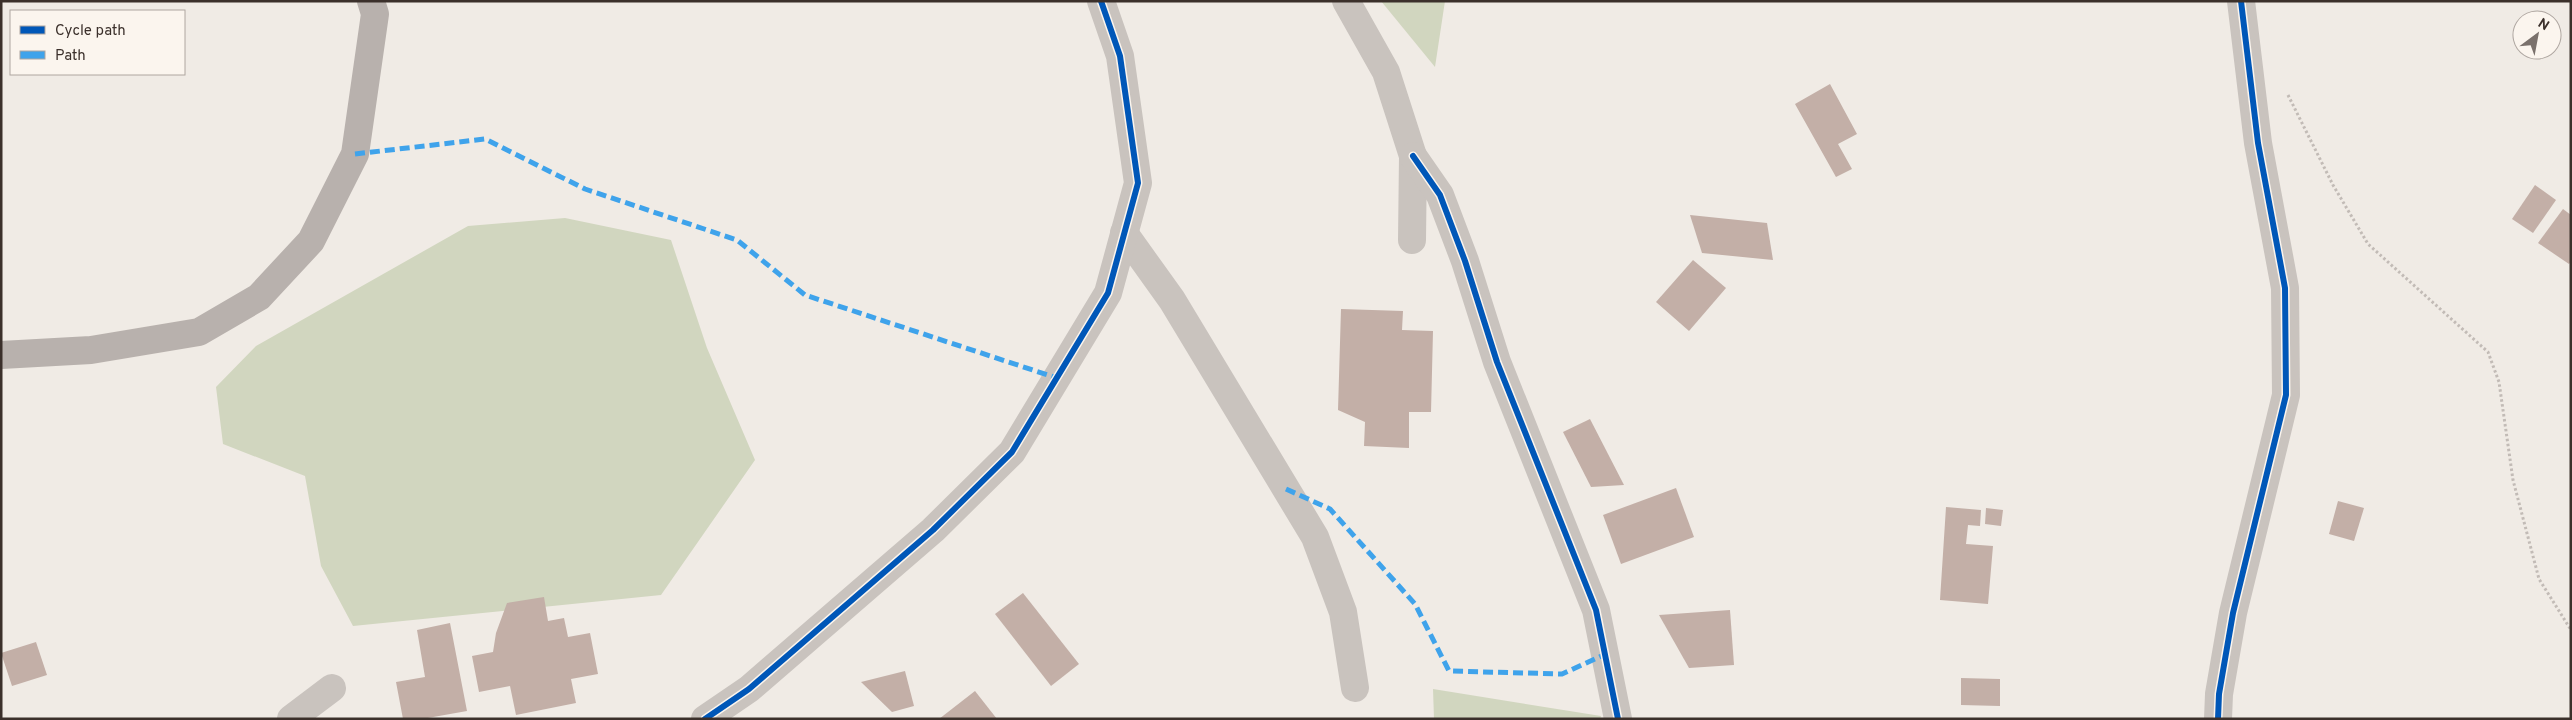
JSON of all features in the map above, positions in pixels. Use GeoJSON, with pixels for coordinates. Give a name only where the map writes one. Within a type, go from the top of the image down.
{"type":"FeatureCollection","features":[{"type":"Feature","properties":{"kind":"main road"},"geometry":{"type":"LineString","coordinates":[[1,355],[91,350],[199,332],[259,297],[311,242],[355,154],[374,14],[370,1]]}},
{"type":"Feature","properties":{"kind":"street"},"geometry":{"type":"LineString","coordinates":[[705,719],[749,689],[932,530],[1012,452],[1108,293],[1138,184],[1120,56],[1101,1]]}},
{"type":"Feature","properties":{"kind":"street"},"geometry":{"type":"LineString","coordinates":[[1346,1],[1386,72],[1413,156],[1440,194],[1465,261],[1497,362],[1596,610],[1618,719]]}},
{"type":"Feature","properties":{"kind":"street"},"geometry":{"type":"LineString","coordinates":[[2218,719],[2219,694],[2233,613],[2286,395],[2285,288],[2258,142],[2241,1]]}},
{"type":"Feature","properties":{"kind":"street"},"geometry":{"type":"LineString","coordinates":[[1412,240],[1413,156]]}},
{"type":"Feature","properties":{"kind":"street"},"geometry":{"type":"LineString","coordinates":[[1124,233],[1172,300],[1315,537],[1343,612],[1355,688]]}},
{"type":"Feature","properties":{"kind":"street"},"geometry":{"type":"LineString","coordinates":[[291,719],[332,688]]}},
{"type":"Feature","properties":{"kind":"path"},"geometry":{"type":"LineString","coordinates":[[2285,91],[2332,185],[2368,244],[2488,352],[2499,382],[2513,480],[2539,579],[2571,630]]}},
{"type":"Feature","properties":{"kind":"green space"},"geometry":{"type":"Polygon","coordinates":[[[1381,1],[1445,1],[1435,67],[1381,1]]]}},
{"type":"Feature","properties":{"kind":"green space"},"geometry":{"type":"Polygon","coordinates":[[[565,218],[671,240],[707,348],[755,460],[661,595],[353,626],[321,566],[305,476],[223,444],[216,387],[256,346],[468,226],[565,218]]]}},
{"type":"Feature","properties":{"kind":"green space"},"geometry":{"type":"Polygon","coordinates":[[[1433,689],[1601,716],[1600,719],[1434,719],[1433,689]]]}},
{"type":"Feature","properties":{"kind":"building"},"geometry":{"type":"Polygon","coordinates":[[[1830,84],[1857,134],[1838,144],[1852,169],[1836,177],[1795,104],[1830,84]]]}},
{"type":"Feature","properties":{"kind":"building"},"geometry":{"type":"Polygon","coordinates":[[[2535,185],[2556,200],[2533,233],[2512,219],[2535,185]]]}},
{"type":"Feature","properties":{"kind":"building"},"geometry":{"type":"Polygon","coordinates":[[[2563,209],[2571,215],[2571,261],[2569,264],[2538,243],[2563,209]]]}},
{"type":"Feature","properties":{"kind":"building"},"geometry":{"type":"Polygon","coordinates":[[[1690,215],[1767,223],[1773,260],[1702,253],[1690,215]]]}},
{"type":"Feature","properties":{"kind":"building"},"geometry":{"type":"Polygon","coordinates":[[[1693,260],[1726,288],[1689,331],[1656,302],[1693,260]]]}},
{"type":"Feature","properties":{"kind":"building"},"geometry":{"type":"Polygon","coordinates":[[[1341,309],[1403,311],[1402,330],[1433,331],[1431,412],[1409,412],[1409,448],[1364,446],[1365,422],[1338,410],[1341,309]]]}},
{"type":"Feature","properties":{"kind":"building"},"geometry":{"type":"Polygon","coordinates":[[[1590,419],[1624,485],[1591,487],[1563,432],[1590,419]]]}},
{"type":"Feature","properties":{"kind":"building"},"geometry":{"type":"Polygon","coordinates":[[[1676,488],[1694,537],[1621,564],[1603,515],[1676,488]]]}},
{"type":"Feature","properties":{"kind":"building"},"geometry":{"type":"Polygon","coordinates":[[[2338,501],[2364,508],[2354,541],[2329,534],[2338,501]]]}},
{"type":"Feature","properties":{"kind":"building"},"geometry":{"type":"Polygon","coordinates":[[[1946,507],[1981,510],[1980,526],[1968,525],[1966,544],[1993,546],[1988,604],[1940,600],[1946,507]]]}},
{"type":"Feature","properties":{"kind":"building"},"geometry":{"type":"Polygon","coordinates":[[[1986,508],[2003,510],[2001,526],[1985,524],[1986,508]]]}},
{"type":"Feature","properties":{"kind":"building"},"geometry":{"type":"Polygon","coordinates":[[[1023,593],[1079,664],[1051,686],[995,614],[1023,593]]]}},
{"type":"Feature","properties":{"kind":"building"},"geometry":{"type":"Polygon","coordinates":[[[544,597],[548,621],[564,618],[568,637],[590,633],[598,674],[571,679],[576,703],[516,715],[510,686],[479,692],[472,656],[493,652],[496,633],[507,603],[544,597]]]}},
{"type":"Feature","properties":{"kind":"building"},"geometry":{"type":"Polygon","coordinates":[[[1730,610],[1734,665],[1689,668],[1659,615],[1730,610]]]}},
{"type":"Feature","properties":{"kind":"building"},"geometry":{"type":"Polygon","coordinates":[[[450,623],[467,711],[422,719],[403,719],[396,682],[425,677],[417,630],[450,623]]]}},
{"type":"Feature","properties":{"kind":"building"},"geometry":{"type":"Polygon","coordinates":[[[36,642],[47,675],[12,686],[1,653],[36,642]]]}},
{"type":"Feature","properties":{"kind":"building"},"geometry":{"type":"Polygon","coordinates":[[[905,671],[914,706],[892,712],[861,682],[905,671]]]}},
{"type":"Feature","properties":{"kind":"building"},"geometry":{"type":"Polygon","coordinates":[[[1961,678],[2000,679],[2000,706],[1961,705],[1961,678]]]}},
{"type":"Feature","properties":{"kind":"building"},"geometry":{"type":"Polygon","coordinates":[[[975,691],[997,719],[939,719],[975,691]]]}},
{"type":"Feature","properties":{"kind":"marked path"},"geometry":{"type":"LineString","coordinates":[[355,154],[485,139],[585,189],[737,240],[805,295],[1057,378]]}},
{"type":"Feature","properties":{"kind":"marked path"},"geometry":{"type":"LineString","coordinates":[[1286,489],[1330,509],[1415,604],[1449,671],[1562,674],[1606,654]]}},
{"type":"Feature","properties":{"kind":"cycle path"},"geometry":{"type":"LineString","coordinates":[[705,719],[749,689],[933,530],[1012,452],[1108,293],[1138,183],[1120,56],[1101,1]]}},
{"type":"Feature","properties":{"kind":"cycle path"},"geometry":{"type":"LineString","coordinates":[[2218,719],[2219,694],[2233,613],[2286,395],[2285,288],[2258,143],[2241,1]]}},
{"type":"Feature","properties":{"kind":"cycle path"},"geometry":{"type":"LineString","coordinates":[[1413,156],[1440,195],[1465,261],[1497,362],[1596,610],[1618,719]]}}]}
